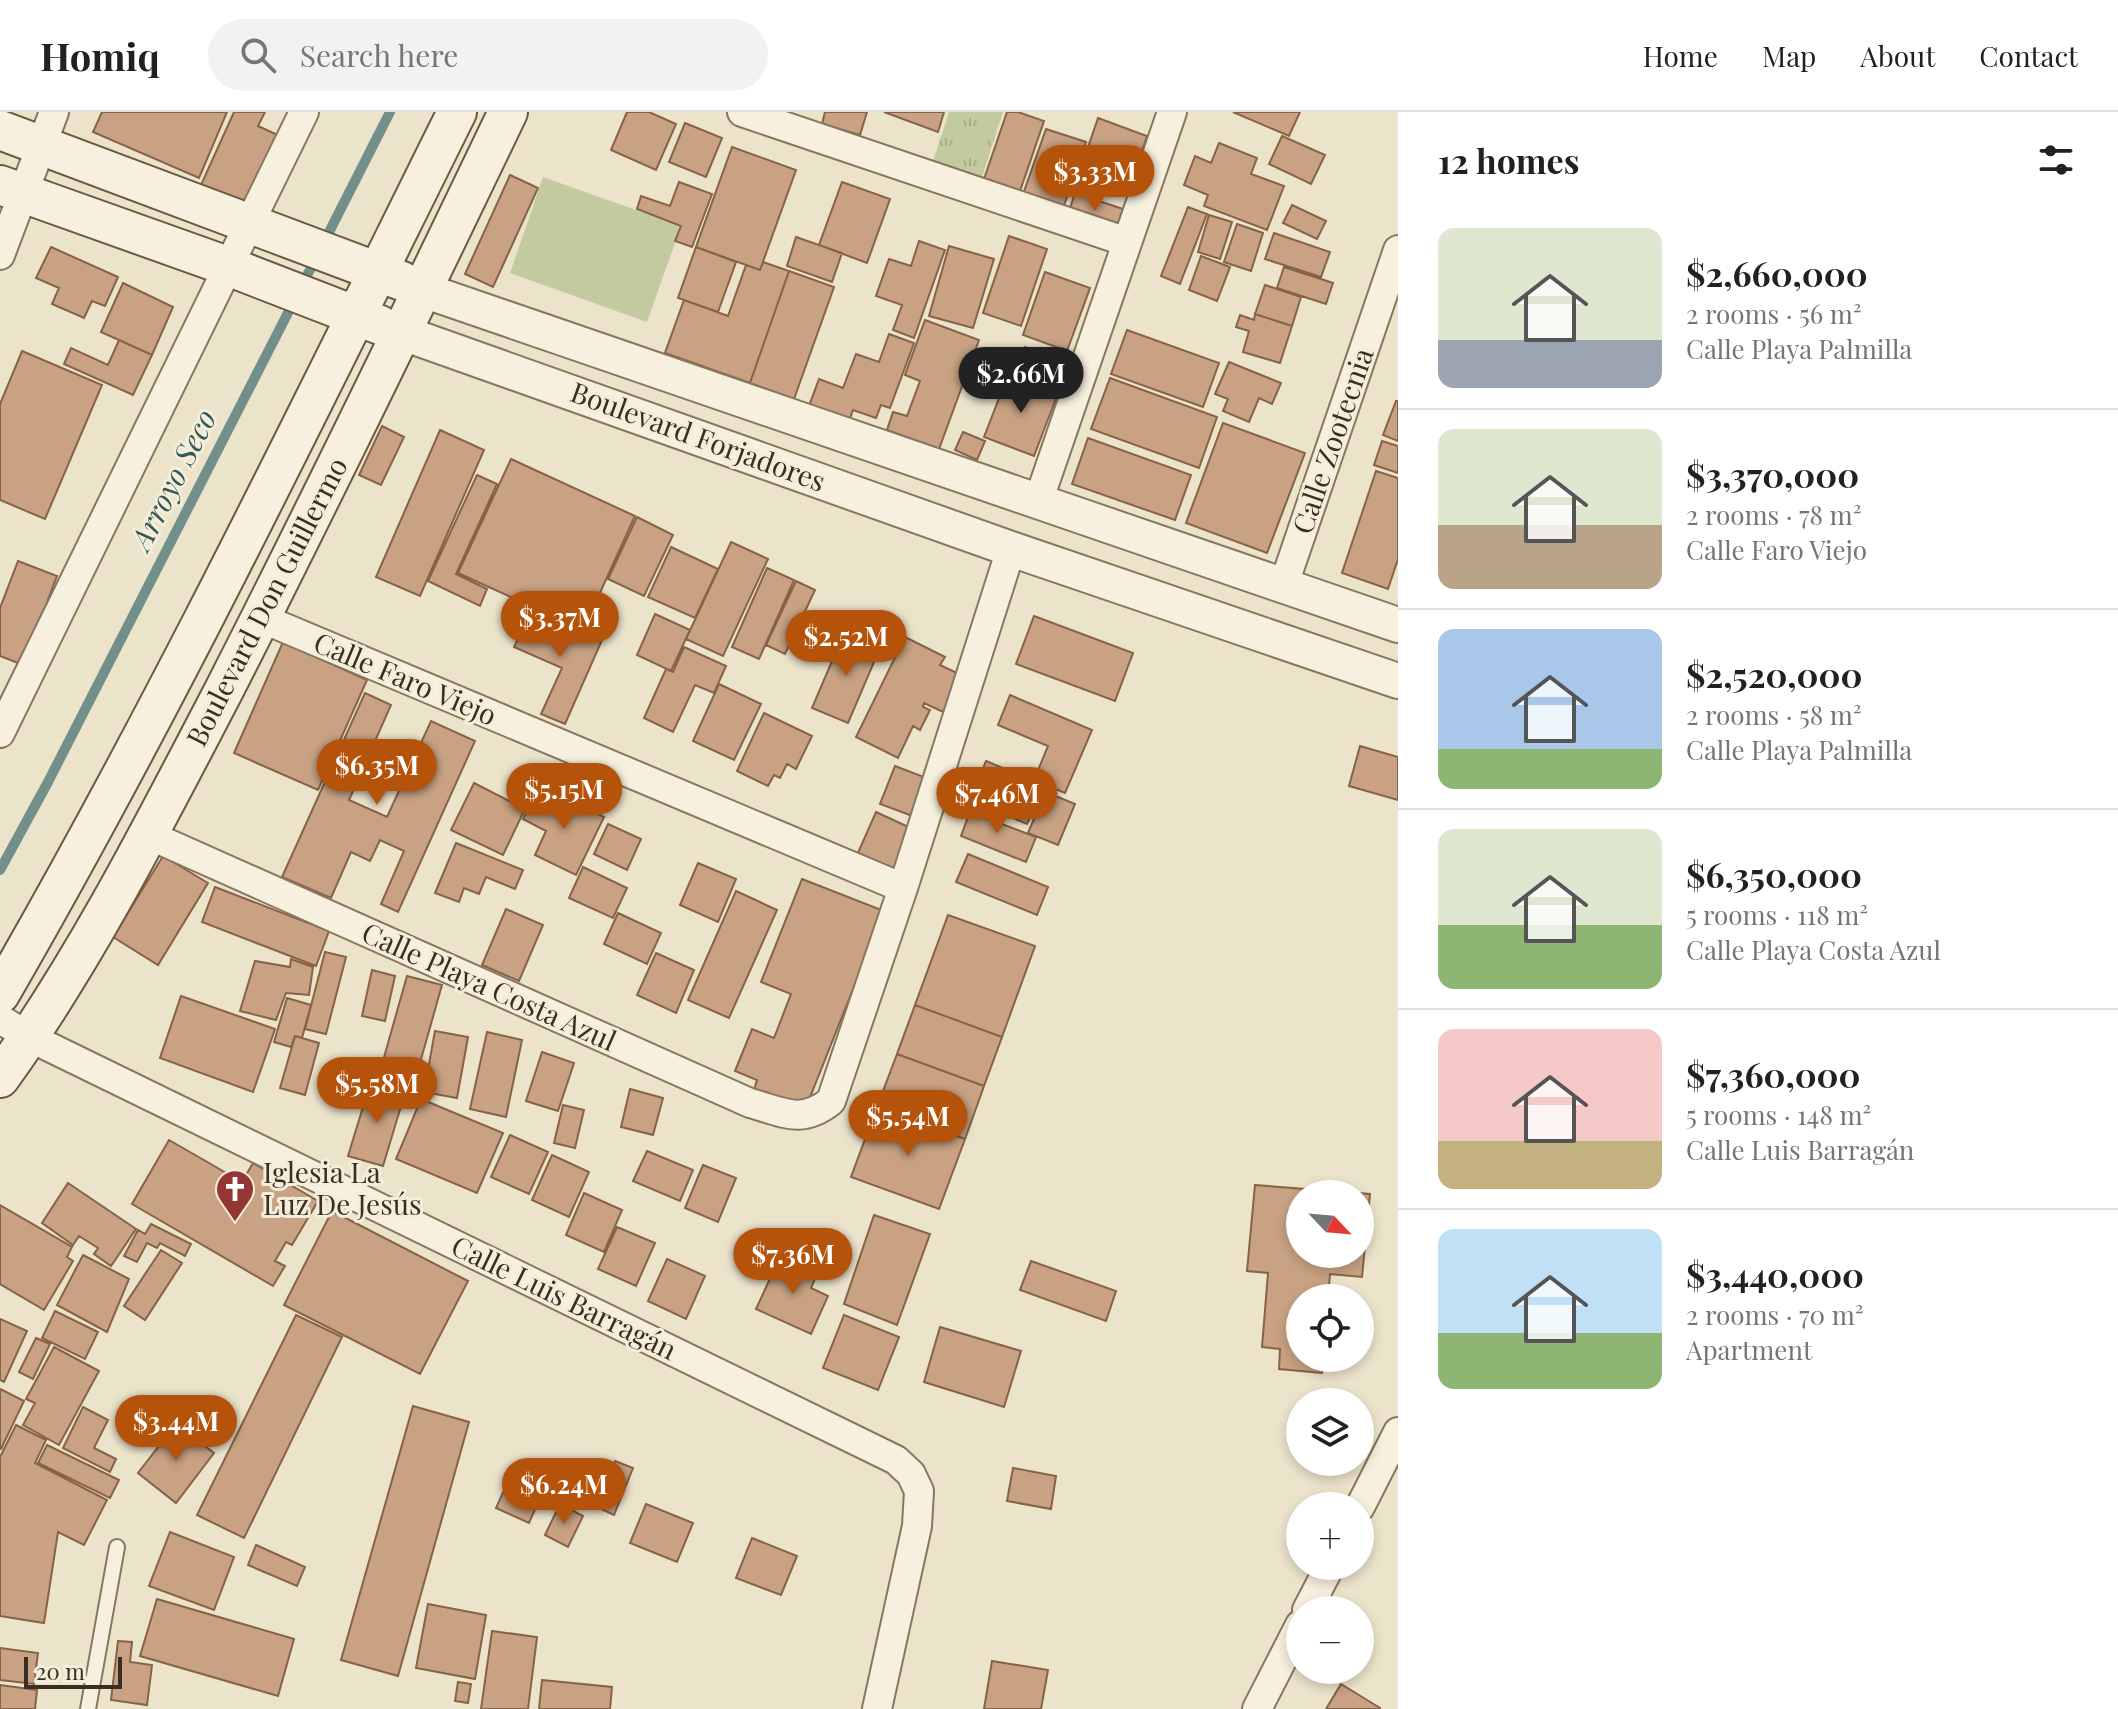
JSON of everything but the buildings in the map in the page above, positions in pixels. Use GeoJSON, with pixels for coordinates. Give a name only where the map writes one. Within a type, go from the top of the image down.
{"type":"FeatureCollection","features":[{"type":"Feature","properties":{"kind":"main road","name":"Boulevard Don Guillermo"},"geometry":{"type":"LineString","coordinates":[[0,994],[103,813],[371,270],[457,112]]}},
{"type":"Feature","properties":{"kind":"main road","name":"Boulevard Don Guillermo"},"geometry":{"type":"LineString","coordinates":[[0,1078],[15,1028],[149,835],[403,333],[508,112]]}},
{"type":"Feature","properties":{"kind":"main road","name":"Boulevard Forjadores"},"geometry":{"type":"LineString","coordinates":[[0,130],[48,129],[262,228],[423,290]]}},
{"type":"Feature","properties":{"kind":"main road","name":"Boulevard Forjadores"},"geometry":{"type":"LineString","coordinates":[[11,189],[242,271],[403,333]]}},
{"type":"Feature","properties":{"kind":"street"},"geometry":{"type":"LineString","coordinates":[[0,733],[242,271],[262,228],[304,112]]}},
{"type":"Feature","properties":{"kind":"street"},"geometry":{"type":"LineString","coordinates":[[742,112],[1127,242]]}},
{"type":"Feature","properties":{"kind":"street"},"geometry":{"type":"LineString","coordinates":[[1038,502],[1172,112]]}},
{"type":"Feature","properties":{"kind":"street"},"geometry":{"type":"LineString","coordinates":[[0,255],[11,189],[48,129]]}},
{"type":"Feature","properties":{"kind":"street","name":"Calle Zootecnia"},"geometry":{"type":"LineString","coordinates":[[1283,587],[1398,250]]}},
{"type":"Feature","properties":{"kind":"street","name":"Boulevard Forjadores"},"geometry":{"type":"LineString","coordinates":[[423,290],[1398,625]]}},
{"type":"Feature","properties":{"kind":"street","name":"Boulevard Forjadores"},"geometry":{"type":"LineString","coordinates":[[403,333],[1011,549],[1398,681]]}},
{"type":"Feature","properties":{"kind":"street"},"geometry":{"type":"LineString","coordinates":[[903,888],[1011,549]]}},
{"type":"Feature","properties":{"kind":"street","name":"Calle Faro Viejo"},"geometry":{"type":"LineString","coordinates":[[261,618],[903,888]]}},
{"type":"Feature","properties":{"kind":"street","name":"Calle Playa Costa Azul"},"geometry":{"type":"LineString","coordinates":[[149,835],[750,1103],[804,1116],[817,1112],[831,1101],[903,888]]}},
{"type":"Feature","properties":{"kind":"street","name":"Calle Luis Barragán"},"geometry":{"type":"LineString","coordinates":[[15,1028],[896,1460],[911,1474],[919,1491],[917,1526],[877,1709]]}},
{"type":"Feature","properties":{"kind":"street"},"geometry":{"type":"LineString","coordinates":[[1368,1492],[1398,1432]]}},
{"type":"Feature","properties":{"kind":"street"},"geometry":{"type":"LineString","coordinates":[[1257,1709],[1286,1652]]}},
{"type":"Feature","properties":{"kind":"lane"},"geometry":{"type":"LineString","coordinates":[[88,1709],[117,1547]]}},
{"type":"Feature","properties":{"kind":"green space"},"geometry":{"type":"Polygon","coordinates":[[[949,112],[1003,112],[981,180],[932,164],[949,112]]]}},
{"type":"Feature","properties":{"kind":"green space"},"geometry":{"type":"Polygon","coordinates":[[[543,177],[681,226],[647,322],[510,273],[543,177]]]}},
{"type":"Feature","properties":{"kind":"waterway","name":"Arroyo Seco"},"geometry":{"type":"LineString","coordinates":[[324,242],[390,112]]}},
{"type":"Feature","properties":{"kind":"waterway","name":"Arroyo Seco"},"geometry":{"type":"LineString","coordinates":[[0,870],[317,256]]}},
{"type":"Feature","properties":{"kind":"place","name":"Iglesia La Luz De Jesús"},"geometry":{"type":"Point","coordinates":[235,1223]}}]}
